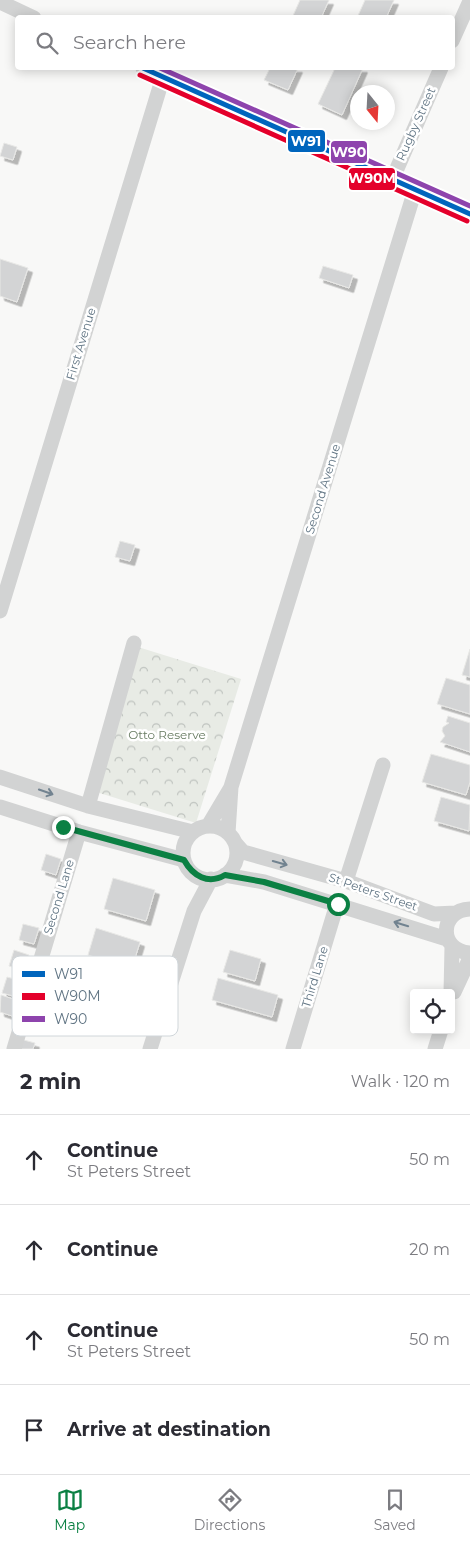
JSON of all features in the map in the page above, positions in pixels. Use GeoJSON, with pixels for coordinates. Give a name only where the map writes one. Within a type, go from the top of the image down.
{"type":"FeatureCollection","features":[{"type":"Feature","properties":{"kind":"street"},"geometry":{"type":"LineString","coordinates":[[455,34],[470,1]]}},
{"type":"Feature","properties":{"kind":"street"},"geometry":{"type":"LineString","coordinates":[[0,2],[26,10]]}},
{"type":"Feature","properties":{"kind":"street"},"geometry":{"type":"LineString","coordinates":[[148,70],[470,214]]}},
{"type":"Feature","properties":{"kind":"street","name":"Rugby Street"},"geometry":{"type":"LineString","coordinates":[[392,180],[440,70]]}},
{"type":"Feature","properties":{"kind":"street","name":"First Avenue"},"geometry":{"type":"LineString","coordinates":[[0,611],[163,76]]}},
{"type":"Feature","properties":{"kind":"street","name":"Second Avenue"},"geometry":{"type":"LineString","coordinates":[[232,839],[231,787],[415,190]]}},
{"type":"Feature","properties":{"kind":"street"},"geometry":{"type":"LineString","coordinates":[[88,806],[134,643]]}},
{"type":"Feature","properties":{"kind":"street"},"geometry":{"type":"LineString","coordinates":[[346,881],[383,765]]}},
{"type":"Feature","properties":{"kind":"street"},"geometry":{"type":"LineString","coordinates":[[0,777],[88,806],[200,829],[221,828],[232,839],[237,854],[234,865],[218,877],[194,911],[178,961]]}},
{"type":"Feature","properties":{"kind":"street","name":"Second Avenue"},"geometry":{"type":"LineString","coordinates":[[200,829],[231,787]]}},
{"type":"Feature","properties":{"kind":"street"},"geometry":{"type":"LineString","coordinates":[[0,807],[79,832],[184,860],[198,877],[218,877]]}},
{"type":"Feature","properties":{"kind":"street"},"geometry":{"type":"LineString","coordinates":[[184,860],[186,841],[200,829]]}},
{"type":"Feature","properties":{"kind":"street","name":"Second Lane"},"geometry":{"type":"LineString","coordinates":[[42,956],[79,832]]}},
{"type":"Feature","properties":{"kind":"street","name":"St Peters Street"},"geometry":{"type":"LineString","coordinates":[[232,839],[245,853],[346,881],[434,914],[466,909]]}},
{"type":"Feature","properties":{"kind":"street"},"geometry":{"type":"LineString","coordinates":[[194,873],[194,911]]}},
{"type":"Feature","properties":{"kind":"street","name":"St Peters Street"},"geometry":{"type":"LineString","coordinates":[[218,877],[264,882],[338,904],[450,943],[462,953],[470,953]]}},
{"type":"Feature","properties":{"kind":"street","name":"Third Lane"},"geometry":{"type":"LineString","coordinates":[[293,1049],[338,904]]}},
{"type":"Feature","properties":{"kind":"street"},"geometry":{"type":"LineString","coordinates":[[451,989],[450,943],[446,928],[449,921],[466,909]]}},
{"type":"Feature","properties":{"kind":"street"},"geometry":{"type":"LineString","coordinates":[[455,990],[470,958]]}},
{"type":"Feature","properties":{"kind":"street"},"geometry":{"type":"LineString","coordinates":[[435,1049],[440,1034]]}},
{"type":"Feature","properties":{"kind":"street","name":"Second Lane"},"geometry":{"type":"LineString","coordinates":[[14,1049],[18,1036]]}},
{"type":"Feature","properties":{"kind":"street"},"geometry":{"type":"LineString","coordinates":[[150,1049],[154,1036]]}},
{"type":"Feature","properties":{"kind":"green space","name":"Otto Reserve"},"geometry":{"type":"Polygon","coordinates":[[[138,647],[241,679],[196,823],[93,791],[138,647]]]}},
{"type":"Feature","properties":{"kind":"building"},"geometry":{"type":"Polygon","coordinates":[[[300,0],[329,0],[322,15],[293,15],[300,0]]]}},
{"type":"Feature","properties":{"kind":"building"},"geometry":{"type":"Polygon","coordinates":[[[365,0],[394,0],[387,15],[358,15],[365,0]]]}},
{"type":"Feature","properties":{"kind":"building"},"geometry":{"type":"Polygon","coordinates":[[[269,70],[297,70],[288,90],[264,80],[269,70]]]}},
{"type":"Feature","properties":{"kind":"building"},"geometry":{"type":"Polygon","coordinates":[[[334,70],[362,70],[355,85],[350,85],[350,97],[342,115],[318,104],[334,70]]]}},
{"type":"Feature","properties":{"kind":"building"},"geometry":{"type":"Polygon","coordinates":[[[4,143],[17,147],[13,160],[0,156],[4,143]]]}},
{"type":"Feature","properties":{"kind":"building"},"geometry":{"type":"Polygon","coordinates":[[[0,259],[28,268],[17,302],[0,296],[0,259]]]}},
{"type":"Feature","properties":{"kind":"building"},"geometry":{"type":"Polygon","coordinates":[[[323,266],[353,275],[349,288],[319,278],[323,266]]]}},
{"type":"Feature","properties":{"kind":"building"},"geometry":{"type":"Polygon","coordinates":[[[120,541],[135,545],[130,561],[115,557],[120,541]]]}},
{"type":"Feature","properties":{"kind":"building"},"geometry":{"type":"Polygon","coordinates":[[[470,649],[470,677],[462,675],[470,649]]]}},
{"type":"Feature","properties":{"kind":"building"},"geometry":{"type":"Polygon","coordinates":[[[446,678],[470,685],[470,714],[437,704],[446,678]]]}},
{"type":"Feature","properties":{"kind":"building"},"geometry":{"type":"Polygon","coordinates":[[[448,716],[470,723],[470,752],[440,742],[445,736],[442,731],[443,727],[449,723],[446,722],[448,716]]]}},
{"type":"Feature","properties":{"kind":"building"},"geometry":{"type":"Polygon","coordinates":[[[431,754],[470,765],[470,782],[466,795],[422,782],[431,754]]]}},
{"type":"Feature","properties":{"kind":"building"},"geometry":{"type":"Polygon","coordinates":[[[441,797],[470,805],[469,831],[434,821],[441,797]]]}},
{"type":"Feature","properties":{"kind":"building"},"geometry":{"type":"Polygon","coordinates":[[[46,854],[61,859],[56,875],[41,870],[46,854]]]}},
{"type":"Feature","properties":{"kind":"building"},"geometry":{"type":"Polygon","coordinates":[[[113,878],[155,890],[146,921],[104,909],[113,878]]]}},
{"type":"Feature","properties":{"kind":"building"},"geometry":{"type":"Polygon","coordinates":[[[23,924],[39,928],[34,944],[19,940],[23,924]]]}},
{"type":"Feature","properties":{"kind":"building"},"geometry":{"type":"Polygon","coordinates":[[[96,928],[140,942],[136,956],[88,955],[96,928]]]}},
{"type":"Feature","properties":{"kind":"building"},"geometry":{"type":"Polygon","coordinates":[[[14,950],[29,955],[29,956],[12,956],[14,950]]]}},
{"type":"Feature","properties":{"kind":"building"},"geometry":{"type":"Polygon","coordinates":[[[230,950],[261,959],[255,981],[223,972],[230,950]]]}},
{"type":"Feature","properties":{"kind":"building"},"geometry":{"type":"Polygon","coordinates":[[[12,956],[12,967],[9,966],[12,956]]]}},
{"type":"Feature","properties":{"kind":"building"},"geometry":{"type":"Polygon","coordinates":[[[7,977],[12,978],[12,996],[2,993],[7,977]]]}},
{"type":"Feature","properties":{"kind":"building"},"geometry":{"type":"Polygon","coordinates":[[[218,978],[278,995],[272,1017],[212,1000],[218,978]]]}},
{"type":"Feature","properties":{"kind":"building"},"geometry":{"type":"Polygon","coordinates":[[[1,995],[12,999],[12,1016],[0,1012],[1,995]]]}},
{"type":"Feature","properties":{"kind":"building"},"geometry":{"type":"Polygon","coordinates":[[[20,1039],[35,1043],[33,1049],[17,1049],[20,1039]]]}},
{"type":"Feature","properties":{"kind":"transit line","name":"W91"},"geometry":{"type":"LineString","coordinates":[[147,70],[470,214]]}},
{"type":"Feature","properties":{"kind":"transit line","name":"W90"},"geometry":{"type":"LineString","coordinates":[[164,70],[470,206]]}},
{"type":"Feature","properties":{"kind":"transit line","name":"W90M"},"geometry":{"type":"LineString","coordinates":[[140,75],[467,221]]}},
{"type":"Feature","properties":{"kind":"route"},"geometry":{"type":"LineString","coordinates":[[63,827],[184,860],[189,870],[198,877],[208,880],[225,875],[264,882],[338,904]]}}]}
